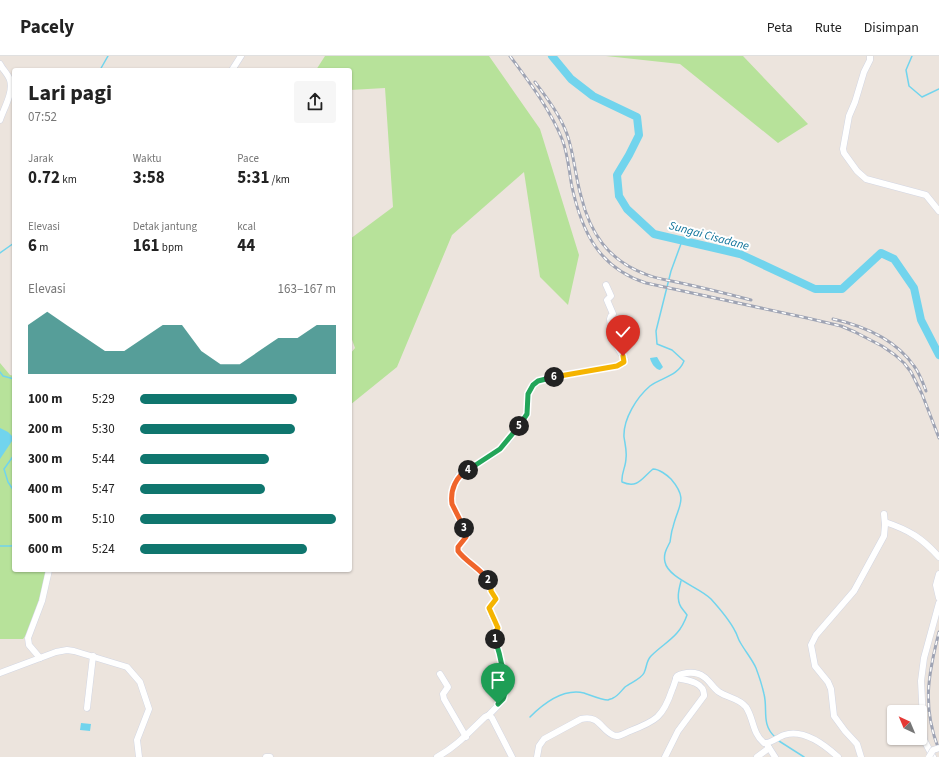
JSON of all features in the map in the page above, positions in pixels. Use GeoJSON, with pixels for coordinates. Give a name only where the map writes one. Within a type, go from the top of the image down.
{"type":"FeatureCollection","features":[{"type":"Feature","properties":{"kind":"street"},"geometry":{"type":"LineString","coordinates":[[233,68],[241,56]]}},
{"type":"Feature","properties":{"kind":"street"},"geometry":{"type":"LineString","coordinates":[[870,56],[870,60],[864,72],[849,116],[843,152],[860,174],[866,179],[926,195],[939,211]]}},
{"type":"Feature","properties":{"kind":"street"},"geometry":{"type":"LineString","coordinates":[[0,64],[11,84],[5,110],[0,120]]}},
{"type":"Feature","properties":{"kind":"street"},"geometry":{"type":"LineString","coordinates":[[437,757],[447,752],[488,715],[503,699],[504,690],[501,663],[494,636],[498,628],[490,610],[490,606],[496,599],[491,591],[491,584],[486,577],[480,570],[467,561],[458,551],[458,547],[466,535],[451,500],[454,484],[459,475],[504,446],[527,414],[528,394],[535,383],[550,377],[612,367],[624,363],[625,360],[613,338],[610,316],[613,314],[607,300],[611,296],[606,285]]}},
{"type":"Feature","properties":{"kind":"street"},"geometry":{"type":"LineString","coordinates":[[861,757],[857,744],[834,716],[831,689],[828,682],[815,666],[811,645],[816,635],[854,591],[884,536],[884,514]]}},
{"type":"Feature","properties":{"kind":"street"},"geometry":{"type":"LineString","coordinates":[[885,522],[906,530],[920,538],[939,557]]}},
{"type":"Feature","properties":{"kind":"street"},"geometry":{"type":"LineString","coordinates":[[40,658],[29,645],[28,638],[42,601],[49,572]]}},
{"type":"Feature","properties":{"kind":"street"},"geometry":{"type":"LineString","coordinates":[[939,574],[936,585],[939,598]]}},
{"type":"Feature","properties":{"kind":"street"},"geometry":{"type":"LineString","coordinates":[[933,757],[924,740],[921,681],[924,658],[939,604]]}},
{"type":"Feature","properties":{"kind":"street"},"geometry":{"type":"LineString","coordinates":[[0,673],[52,653],[67,650],[125,665],[140,683],[149,710],[137,738],[139,757]]}},
{"type":"Feature","properties":{"kind":"street"},"geometry":{"type":"LineString","coordinates":[[87,708],[93,656]]}},
{"type":"Feature","properties":{"kind":"street"},"geometry":{"type":"LineString","coordinates":[[537,757],[539,746],[544,739],[581,719],[587,718],[596,720],[611,734],[616,736],[650,723],[657,718],[665,708],[678,675],[689,673],[702,675],[718,692],[739,701],[747,709],[757,735],[768,746],[775,757]]}},
{"type":"Feature","properties":{"kind":"street"},"geometry":{"type":"LineString","coordinates":[[440,674],[448,687],[443,694],[444,699],[466,736]]}},
{"type":"Feature","properties":{"kind":"street"},"geometry":{"type":"LineString","coordinates":[[665,757],[678,731],[705,693],[696,682],[676,678]]}},
{"type":"Feature","properties":{"kind":"street"},"geometry":{"type":"LineString","coordinates":[[488,715],[492,718],[512,757]]}},
{"type":"Feature","properties":{"kind":"street"},"geometry":{"type":"LineString","coordinates":[[757,757],[774,740],[793,733],[809,737],[825,745],[838,757]]}},
{"type":"Feature","properties":{"kind":"street"},"geometry":{"type":"LineString","coordinates":[[929,757],[933,750],[939,748]]}},
{"type":"Feature","properties":{"kind":"green space"},"geometry":{"type":"Polygon","coordinates":[[[325,56],[489,56],[540,129],[579,255],[568,305],[540,277],[524,172],[452,235],[397,367],[352,403],[352,352],[355,348],[352,340],[352,238],[393,207],[385,88],[352,90],[352,68],[317,68],[325,56]]]}},
{"type":"Feature","properties":{"kind":"green space"},"geometry":{"type":"Polygon","coordinates":[[[606,56],[743,56],[808,124],[778,143],[680,64],[606,56]]]}},
{"type":"Feature","properties":{"kind":"green space"},"geometry":{"type":"Polygon","coordinates":[[[0,363],[12,376],[12,572],[51,572],[30,630],[23,639],[0,639],[0,363]]]}},
{"type":"Feature","properties":{"kind":"water"},"geometry":{"type":"Polygon","coordinates":[[[657,357],[663,367],[660,370],[654,366],[650,358],[657,357]]]}},
{"type":"Feature","properties":{"kind":"water"},"geometry":{"type":"Polygon","coordinates":[[[0,428],[12,436],[12,441],[0,459],[0,428]]]}},
{"type":"Feature","properties":{"kind":"water"},"geometry":{"type":"Polygon","coordinates":[[[81,723],[91,724],[90,731],[80,730],[81,723]]]}},
{"type":"Feature","properties":{"kind":"waterway"},"geometry":{"type":"LineString","coordinates":[[101,68],[108,56]]}},
{"type":"Feature","properties":{"kind":"waterway","name":"Sungai Cisadane"},"geometry":{"type":"LineString","coordinates":[[552,56],[571,79],[593,96],[637,117],[639,135],[617,175],[619,196],[627,209],[654,234],[740,254],[815,289],[842,289],[881,253],[894,259],[914,288],[921,320],[939,355]]}},
{"type":"Feature","properties":{"kind":"waterway"},"geometry":{"type":"LineString","coordinates":[[912,56],[906,70],[909,86],[922,97],[939,89]]}},
{"type":"Feature","properties":{"kind":"waterway"},"geometry":{"type":"LineString","coordinates":[[682,241],[671,271],[656,331],[657,344],[672,350],[684,361],[678,370],[670,376],[650,386],[640,396],[628,416],[624,430],[626,455],[622,482],[627,484],[639,482],[653,469],[658,470],[671,479],[680,492],[681,503],[665,554],[667,568],[678,578],[711,599],[730,622],[739,641],[756,668],[764,694],[766,722],[775,737]]}},
{"type":"Feature","properties":{"kind":"waterway"},"geometry":{"type":"LineString","coordinates":[[0,253],[12,244]]}},
{"type":"Feature","properties":{"kind":"waterway"},"geometry":{"type":"LineString","coordinates":[[0,372],[3,376],[12,378]]}},
{"type":"Feature","properties":{"kind":"waterway"},"geometry":{"type":"LineString","coordinates":[[12,458],[4,469],[8,482],[12,488]]}},
{"type":"Feature","properties":{"kind":"waterway"},"geometry":{"type":"LineString","coordinates":[[0,546],[12,546]]}},
{"type":"Feature","properties":{"kind":"waterway"},"geometry":{"type":"LineString","coordinates":[[530,717],[554,698],[569,693],[584,693],[603,699],[612,699],[625,687],[640,677],[644,673],[649,658],[672,638],[684,623],[687,615],[679,604],[678,597],[681,581]]}},
{"type":"Feature","properties":{"kind":"waterway"},"geometry":{"type":"LineString","coordinates":[[779,741],[804,757]]}},
{"type":"Feature","properties":{"kind":"railway"},"geometry":{"type":"LineString","coordinates":[[510,56],[539,96],[562,139],[566,151],[576,203],[587,233],[595,246],[616,268],[646,283],[841,326],[882,346],[904,363],[911,372],[922,394],[939,438]]}},
{"type":"Feature","properties":{"kind":"railway"},"geometry":{"type":"LineString","coordinates":[[535,82],[553,107],[567,134],[585,209],[595,233],[602,244],[621,261],[649,276],[751,300]]}},
{"type":"Feature","properties":{"kind":"railway"},"geometry":{"type":"LineString","coordinates":[[833,319],[868,330],[889,342],[907,357],[916,369],[926,391]]}},
{"type":"Feature","properties":{"kind":"railway"},"geometry":{"type":"LineString","coordinates":[[939,632],[928,691],[930,719],[939,750]]}},
{"type":"Feature","properties":{"kind":"route"},"geometry":{"type":"LineString","coordinates":[[498,704],[503,699],[504,695],[504,675],[494,637],[494,634],[498,628],[489,608],[496,599],[491,591],[492,586],[486,577],[480,570],[473,566],[458,552],[457,548],[466,535],[451,500],[454,484],[459,475],[504,446],[514,431],[525,419],[528,411],[528,394],[535,383],[569,373],[617,366],[623,364],[625,360],[623,356]]}}]}
